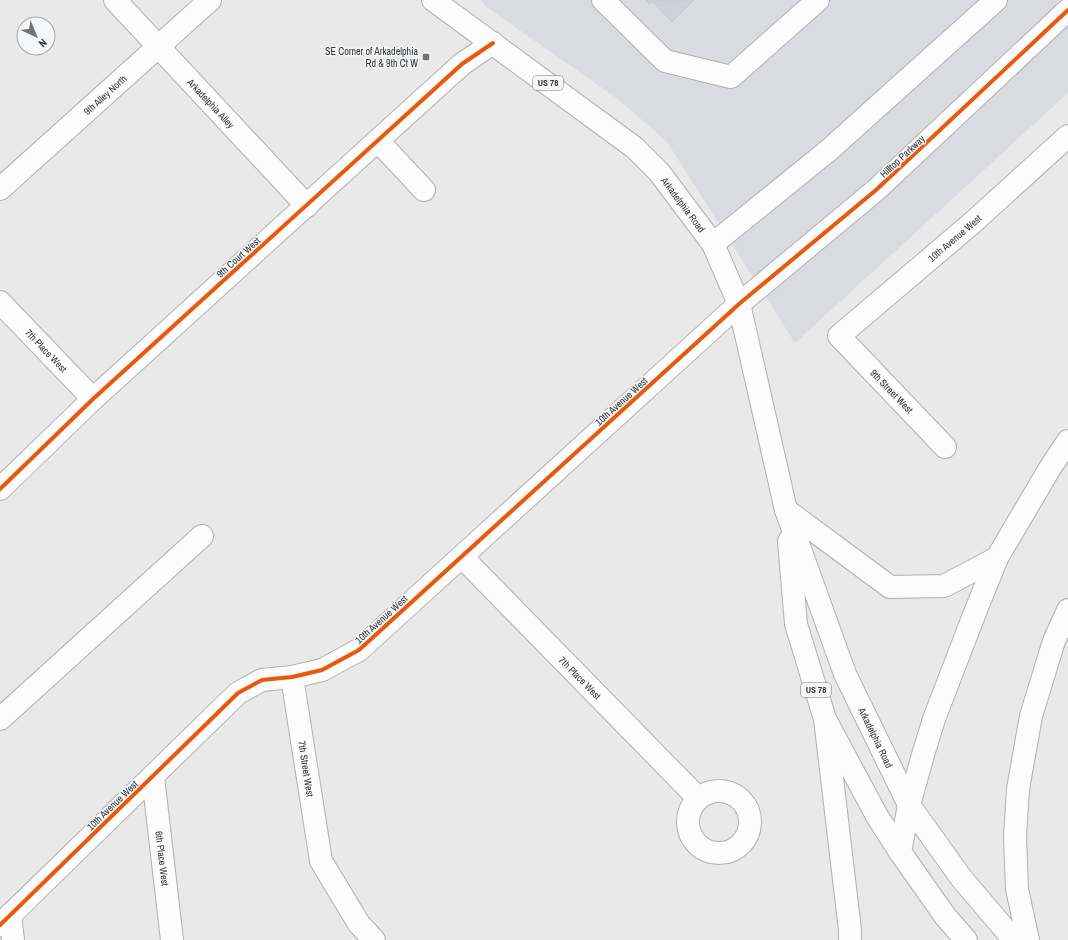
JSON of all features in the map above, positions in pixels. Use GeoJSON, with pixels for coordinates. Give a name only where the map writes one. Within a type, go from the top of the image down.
{"type":"FeatureCollection","features":[{"type":"Feature","properties":{"kind":"main road","name":"Arkadelphia Alley"},"geometry":{"type":"LineString","coordinates":[[115,0],[307,206]]}},
{"type":"Feature","properties":{"kind":"main road","name":"9th Alley North"},"geometry":{"type":"LineString","coordinates":[[0,189],[210,0]]}},
{"type":"Feature","properties":{"kind":"main road","name":"Arkadelphia Road"},"geometry":{"type":"LineString","coordinates":[[433,0],[635,148],[659,172],[712,244],[739,304],[786,510],[845,674],[909,805],[962,879],[1014,940]]}},
{"type":"Feature","properties":{"kind":"main road"},"geometry":{"type":"LineString","coordinates":[[603,0],[665,61],[731,77],[818,0]]}},
{"type":"Feature","properties":{"kind":"main road"},"geometry":{"type":"LineString","coordinates":[[712,244],[829,150],[996,0]]}},
{"type":"Feature","properties":{"kind":"main road","name":"Hilltop Parkway"},"geometry":{"type":"LineString","coordinates":[[739,304],[876,190],[1068,10]]}},
{"type":"Feature","properties":{"kind":"main road","name":"9th Court West"},"geometry":{"type":"LineString","coordinates":[[0,489],[93,399],[462,64],[493,43]]}},
{"type":"Feature","properties":{"kind":"main road","name":"10th Avenue West"},"geometry":{"type":"LineString","coordinates":[[839,336],[971,224],[1068,136]]}},
{"type":"Feature","properties":{"kind":"main road"},"geometry":{"type":"LineString","coordinates":[[378,141],[424,190]]}},
{"type":"Feature","properties":{"kind":"main road","name":"7th Place West"},"geometry":{"type":"LineString","coordinates":[[0,302],[93,399]]}},
{"type":"Feature","properties":{"kind":"main road","name":"10th Avenue West"},"geometry":{"type":"LineString","coordinates":[[5,920],[238,693],[262,680],[292,677],[322,670],[359,650],[739,304]]}},
{"type":"Feature","properties":{"kind":"main road","name":"9th Street West"},"geometry":{"type":"LineString","coordinates":[[839,336],[945,447]]}},
{"type":"Feature","properties":{"kind":"main road"},"geometry":{"type":"LineString","coordinates":[[900,852],[909,805],[934,719],[997,558],[1050,468],[1068,441]]}},
{"type":"Feature","properties":{"kind":"main road","name":"Arkadelphia Road"},"geometry":{"type":"LineString","coordinates":[[786,510],[796,624],[825,719],[877,816],[900,852],[945,916],[966,940]]}},
{"type":"Feature","properties":{"kind":"main road"},"geometry":{"type":"LineString","coordinates":[[786,510],[890,587],[944,586],[997,558]]}},
{"type":"Feature","properties":{"kind":"main road"},"geometry":{"type":"LineString","coordinates":[[0,719],[202,536]]}},
{"type":"Feature","properties":{"kind":"main road","name":"7th Place West"},"geometry":{"type":"LineString","coordinates":[[462,557],[698,798]]}},
{"type":"Feature","properties":{"kind":"main road"},"geometry":{"type":"LineString","coordinates":[[1028,940],[1018,889],[1016,836],[1018,789],[1031,716],[1054,641],[1068,610]]}},
{"type":"Feature","properties":{"kind":"main road","name":"7th Street West"},"geometry":{"type":"LineString","coordinates":[[292,677],[321,861],[359,924],[374,940]]}},
{"type":"Feature","properties":{"kind":"main road"},"geometry":{"type":"LineString","coordinates":[[825,719],[850,940]]}},
{"type":"Feature","properties":{"kind":"main road","name":"6th Place West"},"geometry":{"type":"LineString","coordinates":[[153,777],[172,940]]}},
{"type":"Feature","properties":{"kind":"main road"},"geometry":{"type":"LineString","coordinates":[[5,920],[13,940]]}},
{"type":"Feature","properties":{"kind":"shaded area"},"geometry":{"type":"Polygon","coordinates":[[[481,0],[1068,0],[1068,93],[795,343],[667,142],[618,99],[485,6],[481,0]]]}},
{"type":"Feature","properties":{"kind":"building"},"geometry":{"type":"Polygon","coordinates":[[[646,0],[694,0],[672,22],[652,1],[650,4],[646,0]]]}},
{"type":"Feature","properties":{"kind":"cycle path"},"geometry":{"type":"LineString","coordinates":[[0,925],[238,693],[262,680],[292,677],[322,670],[359,650],[739,304],[876,190],[1068,10]]}},
{"type":"Feature","properties":{"kind":"cycle path"},"geometry":{"type":"LineString","coordinates":[[0,489],[93,399],[462,64],[493,43]]}},
{"type":"Feature","properties":{"kind":"place","name":"SE Corner of Arkadelphia Rd & 9th Ct W"},"geometry":{"type":"Point","coordinates":[426,57]}}]}
